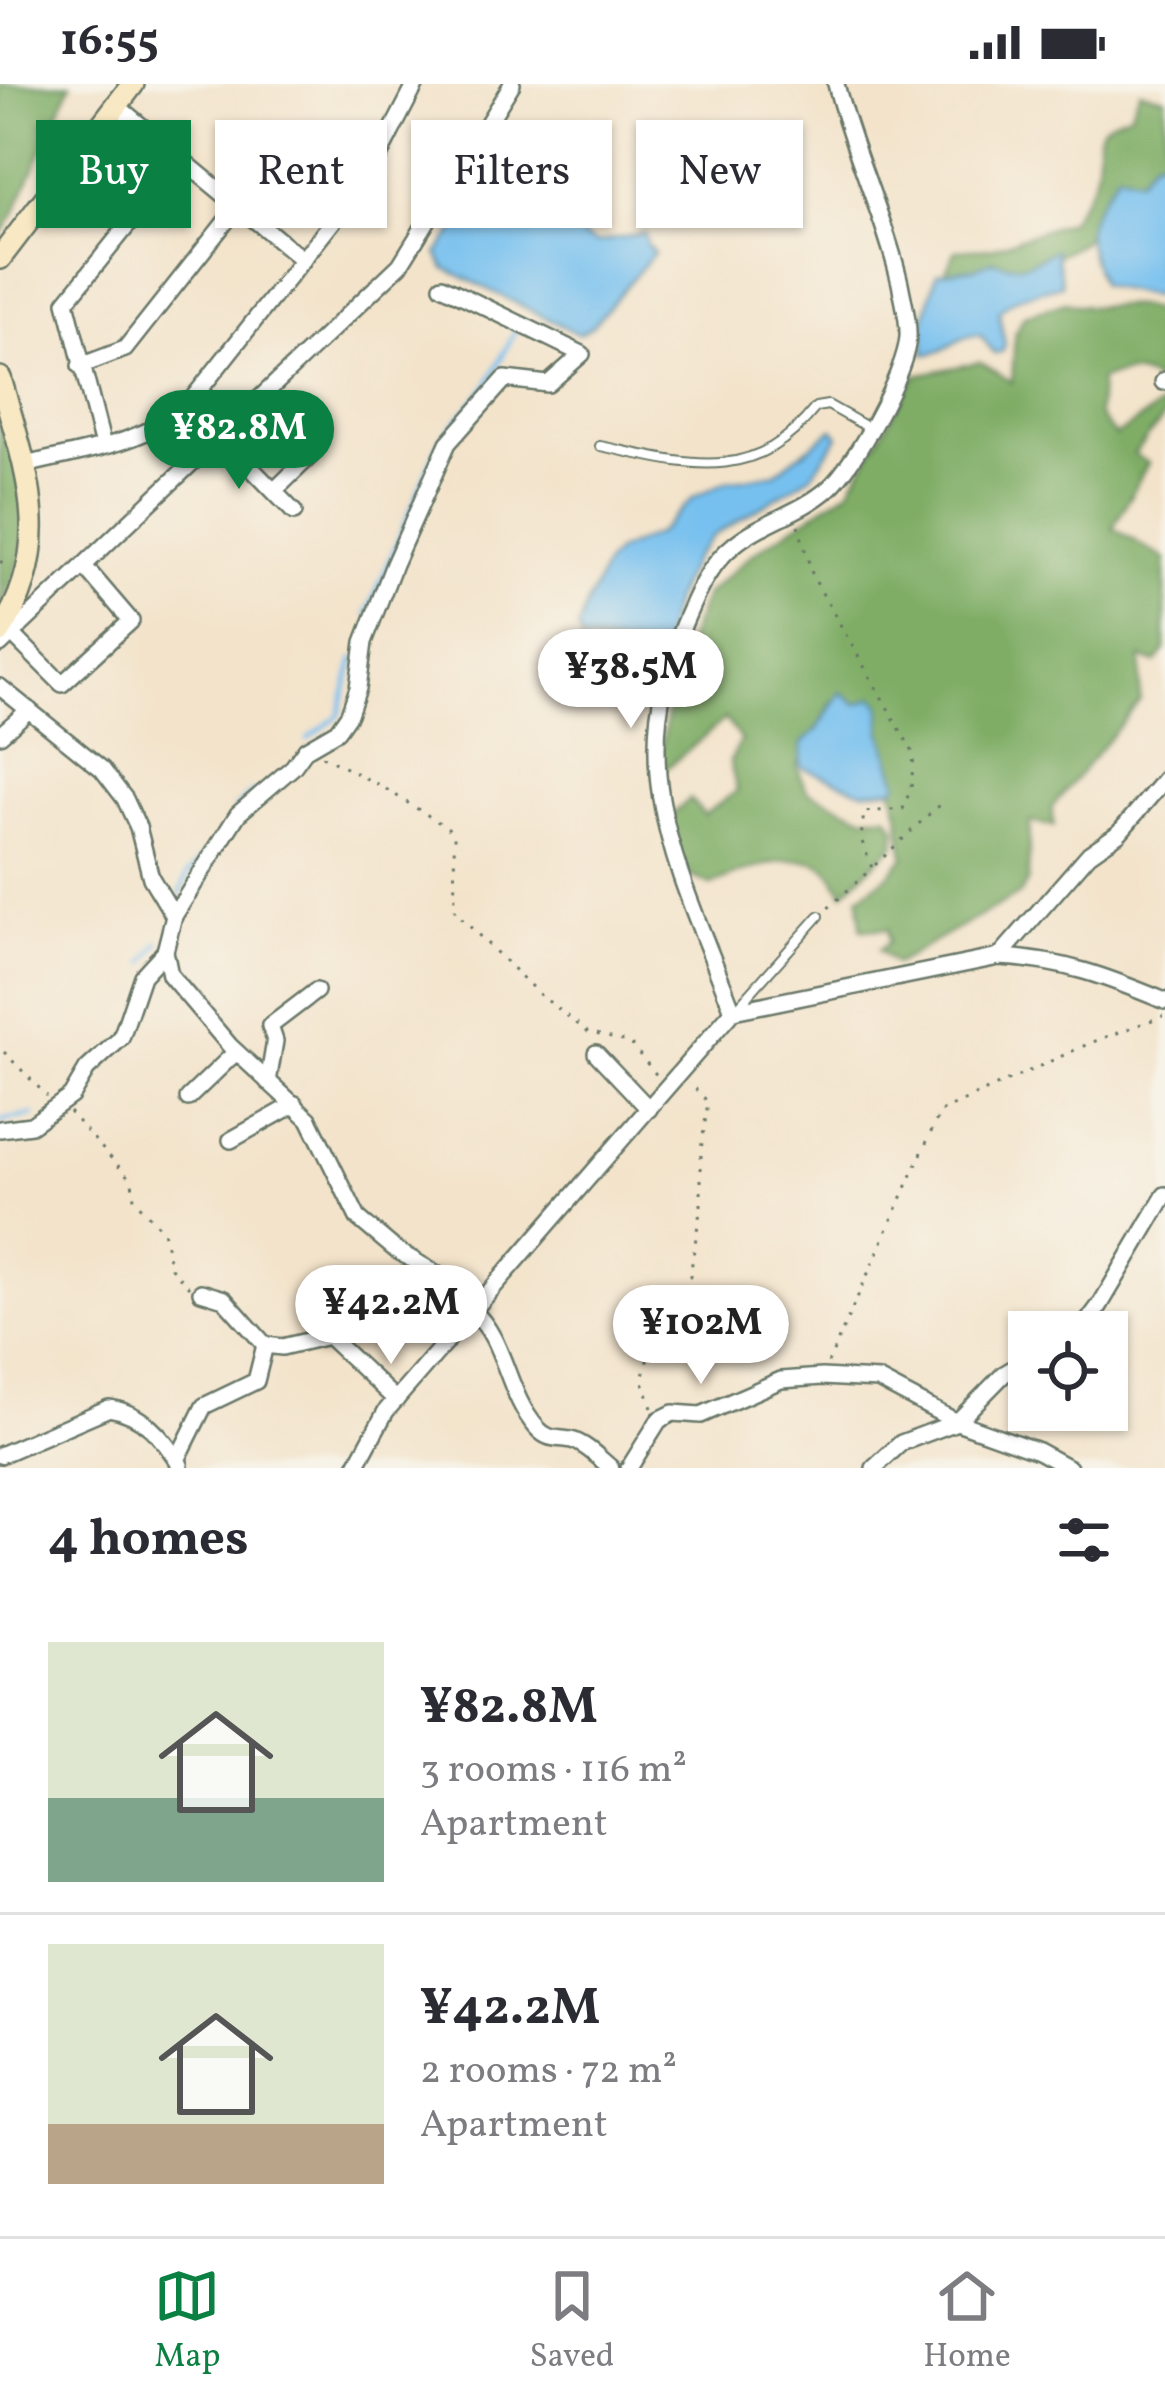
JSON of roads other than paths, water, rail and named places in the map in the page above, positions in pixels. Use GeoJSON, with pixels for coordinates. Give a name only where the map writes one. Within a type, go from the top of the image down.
{"type":"FeatureCollection","features":[{"type":"Feature","properties":{"kind":"street"},"geometry":{"type":"LineString","coordinates":[[0,258],[133,84]]}},
{"type":"Feature","properties":{"kind":"street"},"geometry":{"type":"LineString","coordinates":[[25,465],[133,440],[162,427],[186,406],[368,177],[414,89],[394,84]]}},
{"type":"Feature","properties":{"kind":"street"},"geometry":{"type":"LineString","coordinates":[[4,637],[400,265],[512,84]]}},
{"type":"Feature","properties":{"kind":"street"},"geometry":{"type":"LineString","coordinates":[[733,1012],[669,845],[661,813],[655,741],[668,661],[698,590],[736,542],[828,489],[850,464],[902,368],[908,334],[886,227],[844,118],[836,84]]}},
{"type":"Feature","properties":{"kind":"street"},"geometry":{"type":"LineString","coordinates":[[116,105],[134,120]]}},
{"type":"Feature","properties":{"kind":"street"},"geometry":{"type":"LineString","coordinates":[[191,167],[215,187]]}},
{"type":"Feature","properties":{"kind":"street"},"geometry":{"type":"LineString","coordinates":[[103,446],[66,302],[126,228]]}},
{"type":"Feature","properties":{"kind":"street"},"geometry":{"type":"LineString","coordinates":[[80,366],[125,349],[221,228]]}},
{"type":"Feature","properties":{"kind":"street"},"geometry":{"type":"LineString","coordinates":[[264,228],[303,260]]}},
{"type":"Feature","properties":{"kind":"street"},"geometry":{"type":"LineString","coordinates":[[442,286],[582,354],[548,384],[505,380],[448,442],[364,642],[358,688],[349,713],[337,731],[313,745],[276,783],[245,805],[191,884],[174,916],[165,951],[170,975],[236,1052],[309,1119],[358,1218],[477,1305],[515,1398],[539,1431],[553,1440],[574,1440],[610,1468]]}},
{"type":"Feature","properties":{"kind":"street"},"geometry":{"type":"LineString","coordinates":[[0,378],[25,465],[35,541],[4,637]]}},
{"type":"Feature","properties":{"kind":"street"},"geometry":{"type":"LineString","coordinates":[[259,399],[311,455],[274,491]]}},
{"type":"Feature","properties":{"kind":"street"},"geometry":{"type":"LineString","coordinates":[[220,436],[294,512]]}},
{"type":"Feature","properties":{"kind":"street"},"geometry":{"type":"LineString","coordinates":[[4,637],[62,684],[130,621],[84,566]]}},
{"type":"Feature","properties":{"kind":"street"},"geometry":{"type":"LineString","coordinates":[[0,687],[102,769],[125,799],[152,878],[174,916]]}},
{"type":"Feature","properties":{"kind":"street"},"geometry":{"type":"LineString","coordinates":[[0,735],[29,710]]}},
{"type":"Feature","properties":{"kind":"street"},"geometry":{"type":"LineString","coordinates":[[999,957],[1089,854],[1119,833],[1165,779]]}},
{"type":"Feature","properties":{"kind":"street"},"geometry":{"type":"LineString","coordinates":[[0,1129],[31,1125],[59,1107],[87,1069],[121,1038],[142,976],[165,951]]}},
{"type":"Feature","properties":{"kind":"street"},"geometry":{"type":"LineString","coordinates":[[355,1468],[373,1430],[396,1400],[733,1012],[999,957],[1042,959],[1087,969],[1165,1001]]}},
{"type":"Feature","properties":{"kind":"street"},"geometry":{"type":"LineString","coordinates":[[268,1082],[275,1041],[270,1026],[316,991]]}},
{"type":"Feature","properties":{"kind":"street"},"geometry":{"type":"LineString","coordinates":[[188,1098],[236,1052]]}},
{"type":"Feature","properties":{"kind":"street"},"geometry":{"type":"LineString","coordinates":[[596,1053],[650,1109]]}},
{"type":"Feature","properties":{"kind":"street"},"geometry":{"type":"LineString","coordinates":[[231,1140],[295,1104]]}},
{"type":"Feature","properties":{"kind":"street"},"geometry":{"type":"LineString","coordinates":[[1096,1311],[1165,1195]]}},
{"type":"Feature","properties":{"kind":"street"},"geometry":{"type":"LineString","coordinates":[[201,1292],[224,1299],[265,1345],[298,1345],[312,1337],[328,1336],[396,1400]]}},
{"type":"Feature","properties":{"kind":"street"},"geometry":{"type":"LineString","coordinates":[[0,1454],[109,1408],[127,1411],[146,1423],[179,1464],[204,1406],[256,1381],[265,1345]]}},
{"type":"Feature","properties":{"kind":"street"},"geometry":{"type":"LineString","coordinates":[[874,1468],[901,1443],[957,1422],[1008,1372]]}},
{"type":"Feature","properties":{"kind":"street"},"geometry":{"type":"LineString","coordinates":[[629,1468],[659,1420],[673,1413],[701,1415],[781,1380],[822,1377],[878,1380],[957,1422],[1038,1451],[1069,1468]]}},
{"type":"Feature","properties":{"kind":"lane"},"geometry":{"type":"LineString","coordinates":[[600,446],[696,466],[721,465],[778,445],[816,407],[828,404],[869,428]]}},
{"type":"Feature","properties":{"kind":"lane"},"geometry":{"type":"LineString","coordinates":[[733,1012],[819,916]]}},
{"type":"Feature","properties":{"kind":"water"},"geometry":{"type":"Polygon","coordinates":[[[1165,156],[1165,253],[1157,257],[1162,293],[1151,296],[1101,285],[1088,237],[1092,215],[1118,173],[1139,179],[1152,161],[1165,156]]]}},
{"type":"Feature","properties":{"kind":"water"},"geometry":{"type":"Polygon","coordinates":[[[457,228],[586,228],[583,236],[596,243],[645,233],[654,253],[592,326],[579,334],[445,268],[437,254],[457,228]]]}},
{"type":"Feature","properties":{"kind":"water"},"geometry":{"type":"Polygon","coordinates":[[[1055,250],[1062,285],[1019,297],[999,312],[1002,352],[995,354],[980,335],[925,354],[923,323],[937,273],[993,261],[1025,264],[1055,250]]]}},
{"type":"Feature","properties":{"kind":"water"},"geometry":{"type":"Polygon","coordinates":[[[833,429],[839,436],[811,476],[713,536],[695,556],[675,597],[661,648],[582,641],[578,629],[585,609],[606,563],[618,551],[658,533],[694,497],[728,481],[774,474],[833,429]]]}},
{"type":"Feature","properties":{"kind":"water"},"geometry":{"type":"Polygon","coordinates":[[[841,692],[857,704],[874,697],[881,705],[881,730],[898,783],[894,788],[863,791],[801,767],[802,743],[817,730],[841,692]]]}},
{"type":"Feature","properties":{"kind":"waterway"},"geometry":{"type":"LineString","coordinates":[[367,614],[440,440],[487,386],[516,329]]}},
{"type":"Feature","properties":{"kind":"waterway"},"geometry":{"type":"LineString","coordinates":[[308,739],[339,715],[354,659]]}},
{"type":"Feature","properties":{"kind":"waterway"},"geometry":{"type":"LineString","coordinates":[[235,809],[253,792]]}},
{"type":"Feature","properties":{"kind":"waterway"},"geometry":{"type":"LineString","coordinates":[[180,894],[188,874],[202,858]]}},
{"type":"Feature","properties":{"kind":"waterway"},"geometry":{"type":"LineString","coordinates":[[145,963],[159,943]]}},
{"type":"Feature","properties":{"kind":"waterway"},"geometry":{"type":"LineString","coordinates":[[0,1121],[33,1115]]}}]}
